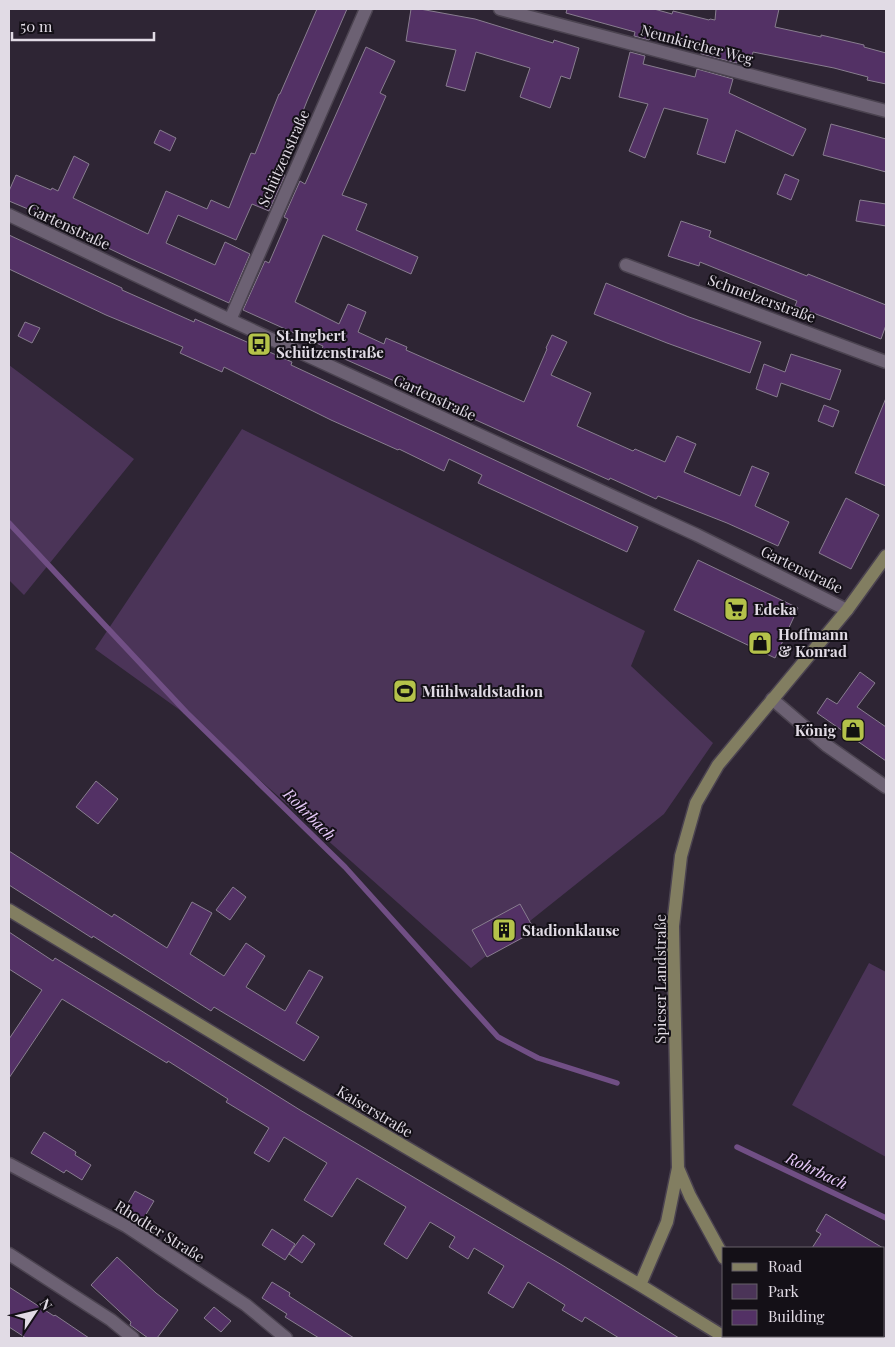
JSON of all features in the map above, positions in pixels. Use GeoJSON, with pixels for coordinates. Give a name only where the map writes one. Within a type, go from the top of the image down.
{"type":"FeatureCollection","features":[{"type":"Feature","properties":{"kind":"street","name":"Schützenstraße"},"geometry":{"type":"LineString","coordinates":[[230,320],[366,9]]}},
{"type":"Feature","properties":{"kind":"street","name":"Neunkircher Weg"},"geometry":{"type":"LineString","coordinates":[[500,9],[886,110]]}},
{"type":"Feature","properties":{"kind":"street","name":"Gartenstraße"},"geometry":{"type":"LineString","coordinates":[[9,215],[230,320],[697,535],[848,610]]}},
{"type":"Feature","properties":{"kind":"street","name":"Schmelzerstraße"},"geometry":{"type":"LineString","coordinates":[[626,265],[886,362]]}},
{"type":"Feature","properties":{"kind":"street","name":"Spieser Landstraße"},"geometry":{"type":"LineString","coordinates":[[640,1285],[667,1222],[678,1168],[673,926],[681,856],[696,803],[718,765],[848,610],[886,556]]}},
{"type":"Feature","properties":{"kind":"street"},"geometry":{"type":"LineString","coordinates":[[772,699],[826,744],[886,787]]}},
{"type":"Feature","properties":{"kind":"street","name":"Kaiserstraße"},"geometry":{"type":"LineString","coordinates":[[9,910],[722,1336]]}},
{"type":"Feature","properties":{"kind":"street","name":"Rhodter Straße"},"geometry":{"type":"LineString","coordinates":[[9,1164],[126,1226],[246,1305],[286,1338]]}},
{"type":"Feature","properties":{"kind":"street","name":"Spieser Landstraße"},"geometry":{"type":"LineString","coordinates":[[678,1168],[690,1196],[722,1254]]}},
{"type":"Feature","properties":{"kind":"street"},"geometry":{"type":"LineString","coordinates":[[9,1254],[111,1320],[133,1338]]}},
{"type":"Feature","properties":{"kind":"green space"},"geometry":{"type":"Polygon","coordinates":[[[9,365],[134,459],[24,595],[9,580],[9,365]]]}},
{"type":"Feature","properties":{"kind":"green space","name":"Mühlwaldstadion"},"geometry":{"type":"Polygon","coordinates":[[[242,429],[645,631],[631,666],[713,743],[664,814],[471,968],[188,716],[95,649],[242,429]]]}},
{"type":"Feature","properties":{"kind":"green space"},"geometry":{"type":"Polygon","coordinates":[[[869,963],[886,972],[886,1157],[792,1105],[869,963]]]}},
{"type":"Feature","properties":{"kind":"building"},"geometry":{"type":"Polygon","coordinates":[[[317,9],[347,9],[279,172],[285,175],[269,211],[252,204],[236,240],[178,215],[166,243],[215,265],[225,242],[250,254],[229,303],[9,201],[9,191],[16,175],[51,190],[52,188],[58,191],[74,156],[89,164],[73,198],[148,234],[166,191],[207,209],[211,200],[229,208],[251,153],[255,154],[279,94],[317,9]]]}},
{"type":"Feature","properties":{"kind":"building"},"geometry":{"type":"Polygon","coordinates":[[[411,9],[475,19],[553,43],[554,40],[579,48],[570,79],[561,76],[550,108],[520,97],[530,68],[476,52],[465,91],[446,86],[456,50],[406,41],[411,9]]]}},
{"type":"Feature","properties":{"kind":"building"},"geometry":{"type":"Polygon","coordinates":[[[567,9],[654,9],[672,14],[673,11],[715,20],[716,9],[779,9],[775,27],[864,45],[864,47],[886,53],[886,84],[867,80],[868,77],[834,68],[753,52],[751,62],[738,58],[737,63],[701,54],[702,48],[650,36],[649,40],[634,36],[635,32],[566,13],[567,9]]]}},
{"type":"Feature","properties":{"kind":"building"},"geometry":{"type":"Polygon","coordinates":[[[366,47],[395,61],[380,93],[386,96],[342,195],[367,204],[356,230],[418,257],[411,274],[323,235],[295,302],[339,324],[348,304],[366,312],[358,332],[384,344],[386,338],[407,347],[406,350],[524,402],[552,335],[567,342],[551,375],[591,393],[577,426],[633,451],[635,449],[665,462],[677,436],[696,444],[684,472],[740,496],[752,466],[769,473],[755,506],[789,522],[778,546],[727,523],[658,496],[656,499],[610,478],[609,480],[407,389],[408,387],[322,349],[323,346],[243,310],[265,261],[269,263],[288,219],[284,217],[300,181],[305,184],[366,47]]]}},
{"type":"Feature","properties":{"kind":"building"},"geometry":{"type":"Polygon","coordinates":[[[630,52],[645,56],[643,64],[695,77],[697,69],[733,79],[729,93],[806,129],[793,156],[736,130],[725,163],[697,154],[708,119],[664,108],[645,158],[629,151],[648,104],[619,97],[630,52]]]}},
{"type":"Feature","properties":{"kind":"building"},"geometry":{"type":"Polygon","coordinates":[[[831,124],[886,139],[886,172],[823,155],[831,124]]]}},
{"type":"Feature","properties":{"kind":"building"},"geometry":{"type":"Polygon","coordinates":[[[160,130],[176,138],[170,151],[154,143],[160,130]]]}},
{"type":"Feature","properties":{"kind":"building"},"geometry":{"type":"Polygon","coordinates":[[[785,174],[799,180],[791,200],[777,194],[785,174]]]}},
{"type":"Feature","properties":{"kind":"building"},"geometry":{"type":"Polygon","coordinates":[[[860,200],[886,204],[886,226],[856,221],[860,200]]]}},
{"type":"Feature","properties":{"kind":"building"},"geometry":{"type":"Polygon","coordinates":[[[681,221],[711,231],[709,237],[886,305],[886,325],[881,339],[795,306],[797,301],[700,262],[699,266],[668,256],[681,221]]]}},
{"type":"Feature","properties":{"kind":"building"},"geometry":{"type":"Polygon","coordinates":[[[9,235],[122,288],[122,290],[194,322],[195,319],[292,362],[291,365],[638,527],[627,552],[478,483],[482,475],[449,459],[444,471],[399,449],[331,420],[224,367],[222,372],[180,353],[183,347],[106,315],[9,269],[9,235]]]}},
{"type":"Feature","properties":{"kind":"building"},"geometry":{"type":"Polygon","coordinates":[[[606,283],[689,317],[761,342],[750,373],[594,314],[606,283]]]}},
{"type":"Feature","properties":{"kind":"building"},"geometry":{"type":"Polygon","coordinates":[[[25,322],[40,328],[32,343],[18,336],[25,322]]]}},
{"type":"Feature","properties":{"kind":"building"},"geometry":{"type":"Polygon","coordinates":[[[791,354],[841,370],[830,400],[781,383],[777,397],[756,389],[764,364],[785,372],[791,354]]]}},
{"type":"Feature","properties":{"kind":"building"},"geometry":{"type":"Polygon","coordinates":[[[886,398],[886,486],[855,473],[886,398]]]}},
{"type":"Feature","properties":{"kind":"building"},"geometry":{"type":"Polygon","coordinates":[[[824,405],[839,411],[833,427],[818,421],[824,405]]]}},
{"type":"Feature","properties":{"kind":"building"},"geometry":{"type":"Polygon","coordinates":[[[846,498],[879,515],[851,569],[819,553],[846,498]]]}},
{"type":"Feature","properties":{"kind":"building","name":"Edeka"},"geometry":{"type":"Polygon","coordinates":[[[698,560],[798,608],[775,658],[674,610],[698,560]]]}},
{"type":"Feature","properties":{"kind":"building"},"geometry":{"type":"Polygon","coordinates":[[[860,672],[875,683],[857,707],[886,727],[886,761],[817,713],[827,698],[837,704],[860,672]]]}},
{"type":"Feature","properties":{"kind":"building"},"geometry":{"type":"Polygon","coordinates":[[[96,781],[118,799],[98,824],[76,807],[96,781]]]}},
{"type":"Feature","properties":{"kind":"building"},"geometry":{"type":"Polygon","coordinates":[[[9,851],[112,917],[114,914],[167,948],[192,902],[212,913],[190,954],[224,976],[246,943],[265,956],[246,987],[285,1011],[309,970],[323,977],[296,1023],[319,1037],[304,1061],[214,1007],[211,1011],[9,885],[9,851]]]}},
{"type":"Feature","properties":{"kind":"building"},"geometry":{"type":"Polygon","coordinates":[[[233,887],[246,897],[230,920],[216,910],[233,887]]]}},
{"type":"Feature","properties":{"kind":"building","name":"Stadionklause"},"geometry":{"type":"Polygon","coordinates":[[[520,904],[535,931],[487,957],[472,930],[520,904]]]}},
{"type":"Feature","properties":{"kind":"building"},"geometry":{"type":"Polygon","coordinates":[[[9,932],[53,961],[55,958],[300,1110],[562,1265],[679,1338],[619,1338],[585,1317],[582,1322],[562,1310],[565,1305],[528,1282],[513,1308],[488,1293],[504,1266],[474,1248],[468,1259],[449,1247],[455,1237],[430,1222],[407,1259],[384,1244],[406,1207],[357,1178],[332,1217],[304,1200],[327,1163],[284,1137],[269,1162],[254,1153],[269,1128],[226,1102],[228,1099],[168,1061],[167,1063],[62,999],[9,1078],[9,1039],[42,990],[9,969],[9,932]]]}},
{"type":"Feature","properties":{"kind":"building"},"geometry":{"type":"Polygon","coordinates":[[[44,1132],[76,1152],[75,1155],[91,1165],[82,1180],[66,1170],[64,1173],[31,1153],[44,1132]]]}},
{"type":"Feature","properties":{"kind":"building"},"geometry":{"type":"Polygon","coordinates":[[[135,1191],[154,1201],[142,1221],[124,1210],[135,1191]]]}},
{"type":"Feature","properties":{"kind":"building"},"geometry":{"type":"Polygon","coordinates":[[[826,1214],[881,1247],[813,1247],[821,1234],[816,1231],[826,1214]]]}},
{"type":"Feature","properties":{"kind":"building"},"geometry":{"type":"Polygon","coordinates":[[[272,1229],[295,1244],[285,1260],[262,1245],[272,1229]]]}},
{"type":"Feature","properties":{"kind":"building"},"geometry":{"type":"Polygon","coordinates":[[[303,1235],[315,1244],[302,1263],[289,1254],[303,1235]]]}},
{"type":"Feature","properties":{"kind":"building"},"geometry":{"type":"Polygon","coordinates":[[[117,1257],[156,1293],[178,1310],[157,1338],[148,1338],[130,1325],[131,1322],[91,1285],[117,1257]]]}},
{"type":"Feature","properties":{"kind":"building"},"geometry":{"type":"Polygon","coordinates":[[[272,1282],[290,1293],[289,1296],[354,1338],[319,1338],[285,1317],[287,1314],[262,1298],[272,1282]]]}},
{"type":"Feature","properties":{"kind":"building"},"geometry":{"type":"Polygon","coordinates":[[[9,1287],[89,1338],[26,1338],[9,1327],[9,1287]]]}},
{"type":"Feature","properties":{"kind":"building"},"geometry":{"type":"Polygon","coordinates":[[[214,1307],[231,1321],[221,1332],[204,1318],[214,1307]]]}},
{"type":"Feature","properties":{"kind":"waterway","name":"Rohrbach"},"geometry":{"type":"LineString","coordinates":[[9,523],[186,712],[345,867],[498,1037],[538,1058],[617,1083]]}},
{"type":"Feature","properties":{"kind":"waterway","name":"Rohrbach"},"geometry":{"type":"LineString","coordinates":[[737,1147],[886,1218]]}},
{"type":"Feature","properties":{"kind":"place","name":"St.Ingbert Schützenstraße"},"geometry":{"type":"Point","coordinates":[259,344]}},
{"type":"Feature","properties":{"kind":"place","name":"Edeka"},"geometry":{"type":"Point","coordinates":[736,609]}},
{"type":"Feature","properties":{"kind":"place","name":"Hoffmann & Konrad"},"geometry":{"type":"Point","coordinates":[760,643]}},
{"type":"Feature","properties":{"kind":"place","name":"Mühlwaldstadion"},"geometry":{"type":"Point","coordinates":[405,691]}},
{"type":"Feature","properties":{"kind":"place","name":"König"},"geometry":{"type":"Point","coordinates":[853,730]}},
{"type":"Feature","properties":{"kind":"place","name":"Stadionklause"},"geometry":{"type":"Point","coordinates":[504,930]}}]}
